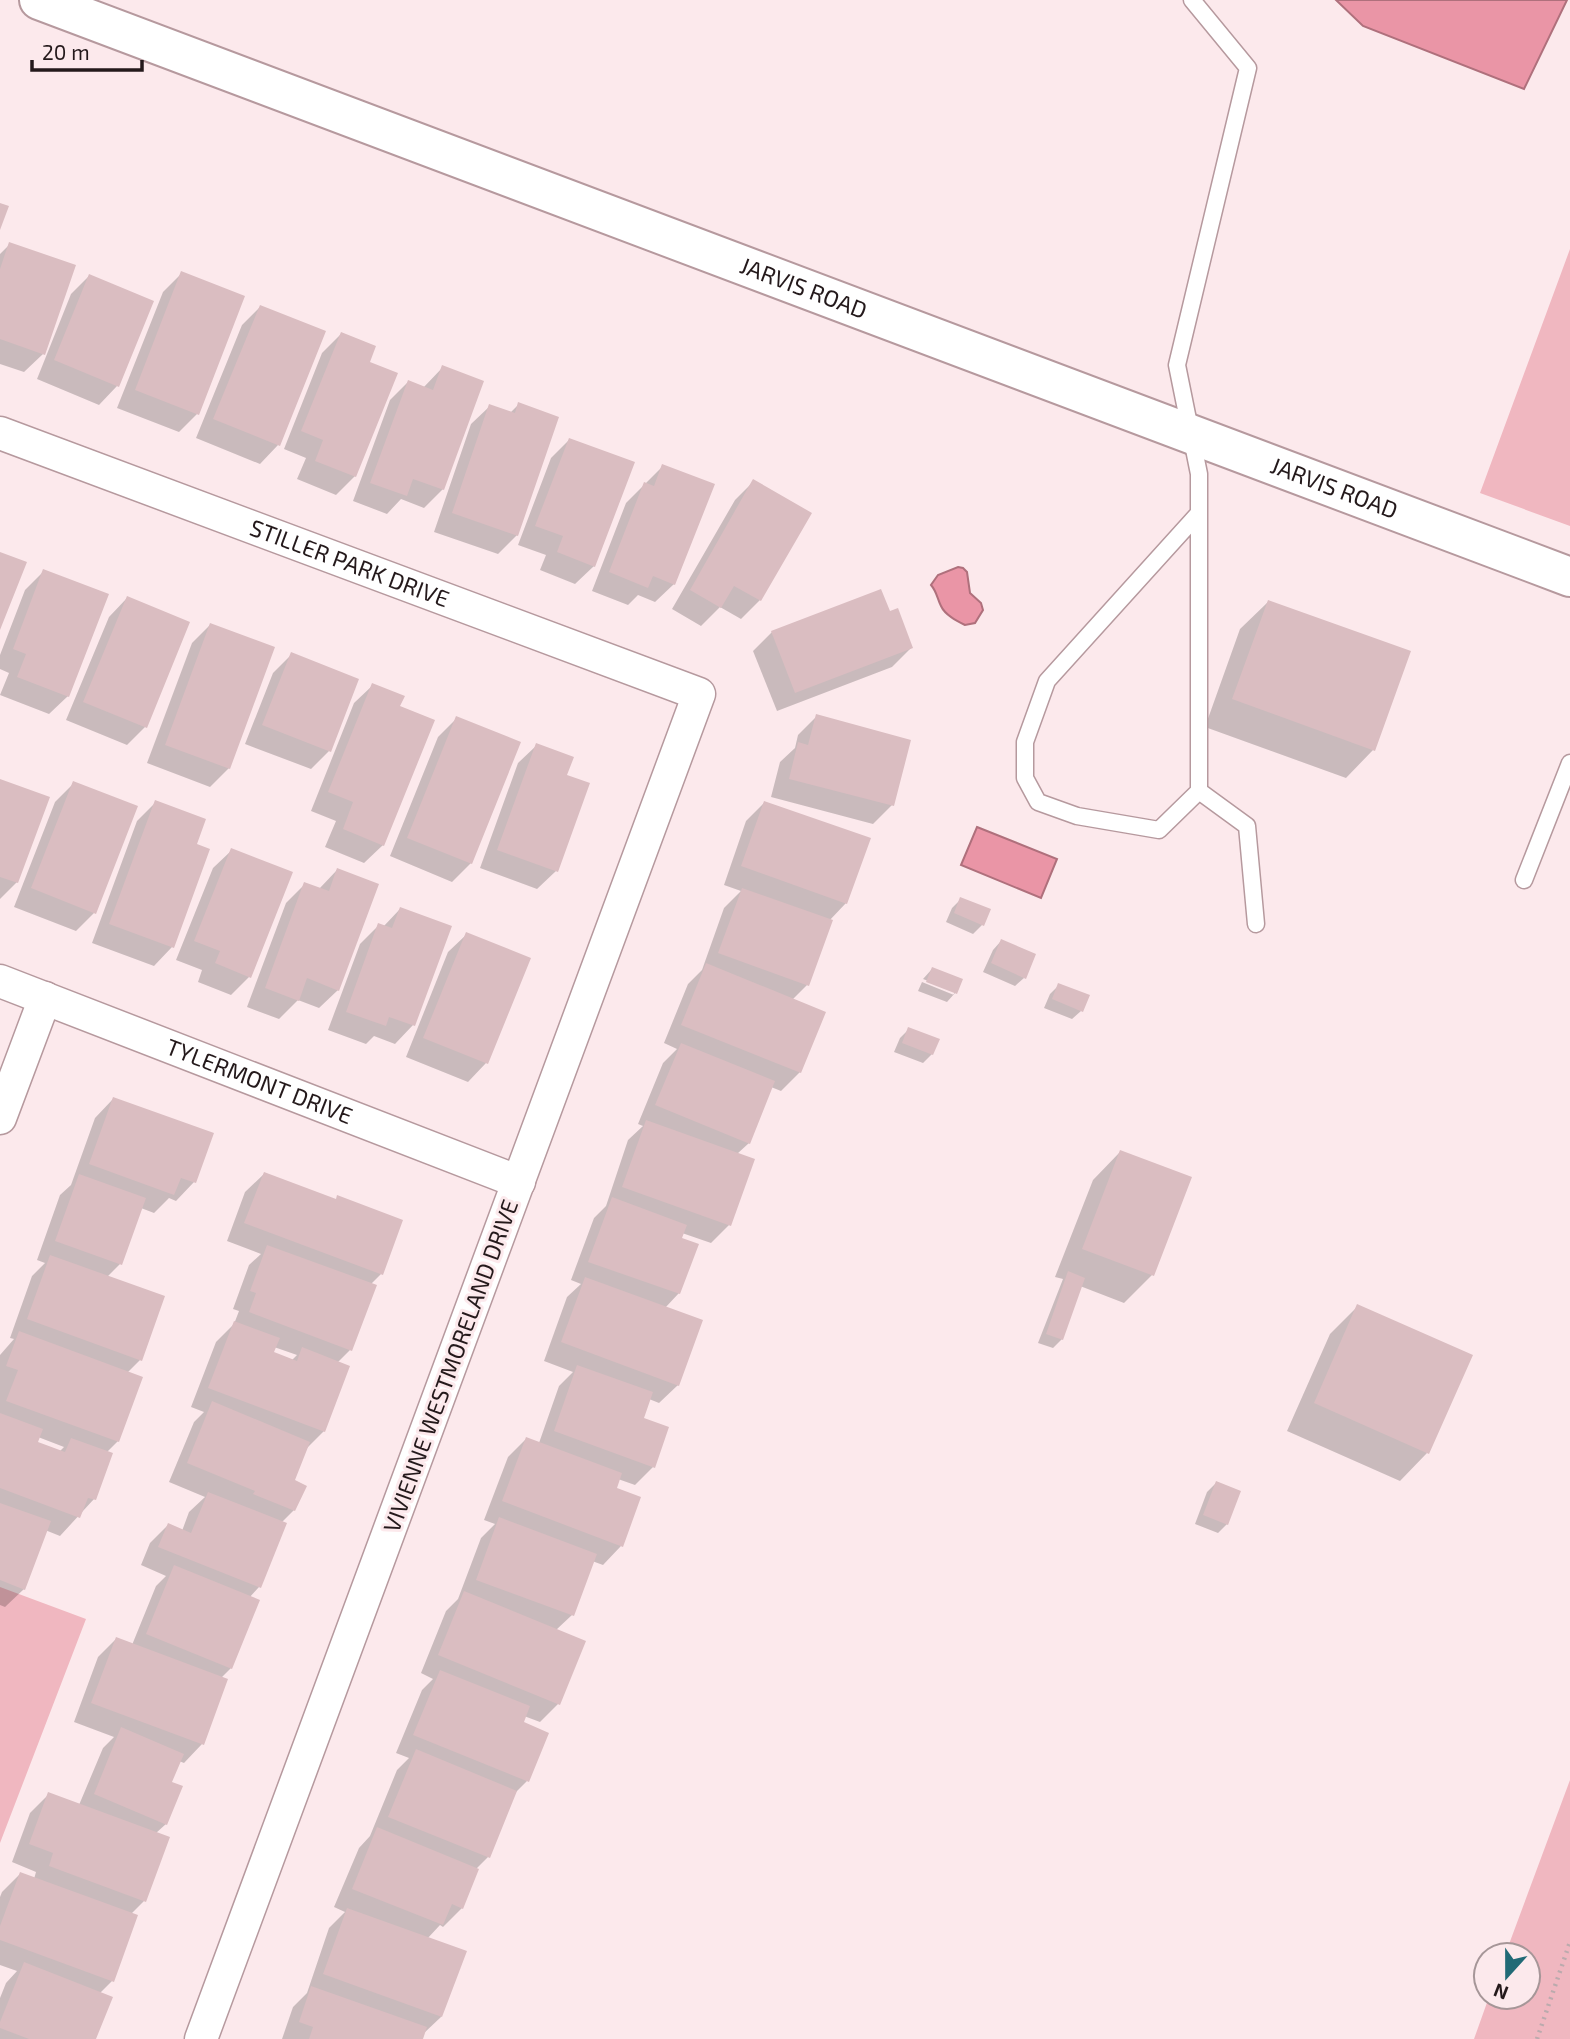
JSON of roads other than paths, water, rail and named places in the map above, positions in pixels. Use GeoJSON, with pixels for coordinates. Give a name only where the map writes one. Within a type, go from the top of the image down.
{"type":"FeatureCollection","features":[{"type":"Feature","properties":{"kind":"street","name":"JARVIS ROAD"},"geometry":{"type":"LineString","coordinates":[[39,0],[1570,577]]}},
{"type":"Feature","properties":{"kind":"street","name":"STILLER PARK DRIVE"},"geometry":{"type":"LineString","coordinates":[[0,433],[699,694]]}},
{"type":"Feature","properties":{"kind":"street","name":"VIVIENNE WESTMORELAND DRIVE"},"geometry":{"type":"LineString","coordinates":[[201,2039],[699,694]]}},
{"type":"Feature","properties":{"kind":"street","name":"TYLERMONT DRIVE"},"geometry":{"type":"LineString","coordinates":[[0,981],[519,1182]]}},
{"type":"Feature","properties":{"kind":"street"},"geometry":{"type":"LineString","coordinates":[[0,1118],[45,998]]}},
{"type":"Feature","properties":{"kind":"lane"},"geometry":{"type":"LineString","coordinates":[[1192,0],[1248,68],[1177,365],[1199,474],[1199,513],[1199,791],[1159,830],[1077,816],[1038,802],[1026,778],[1025,742],[1047,681],[1199,513]]}},
{"type":"Feature","properties":{"kind":"lane"},"geometry":{"type":"LineString","coordinates":[[1524,880],[1570,763]]}},
{"type":"Feature","properties":{"kind":"lane"},"geometry":{"type":"LineString","coordinates":[[1199,791],[1247,826],[1256,924]]}}]}
